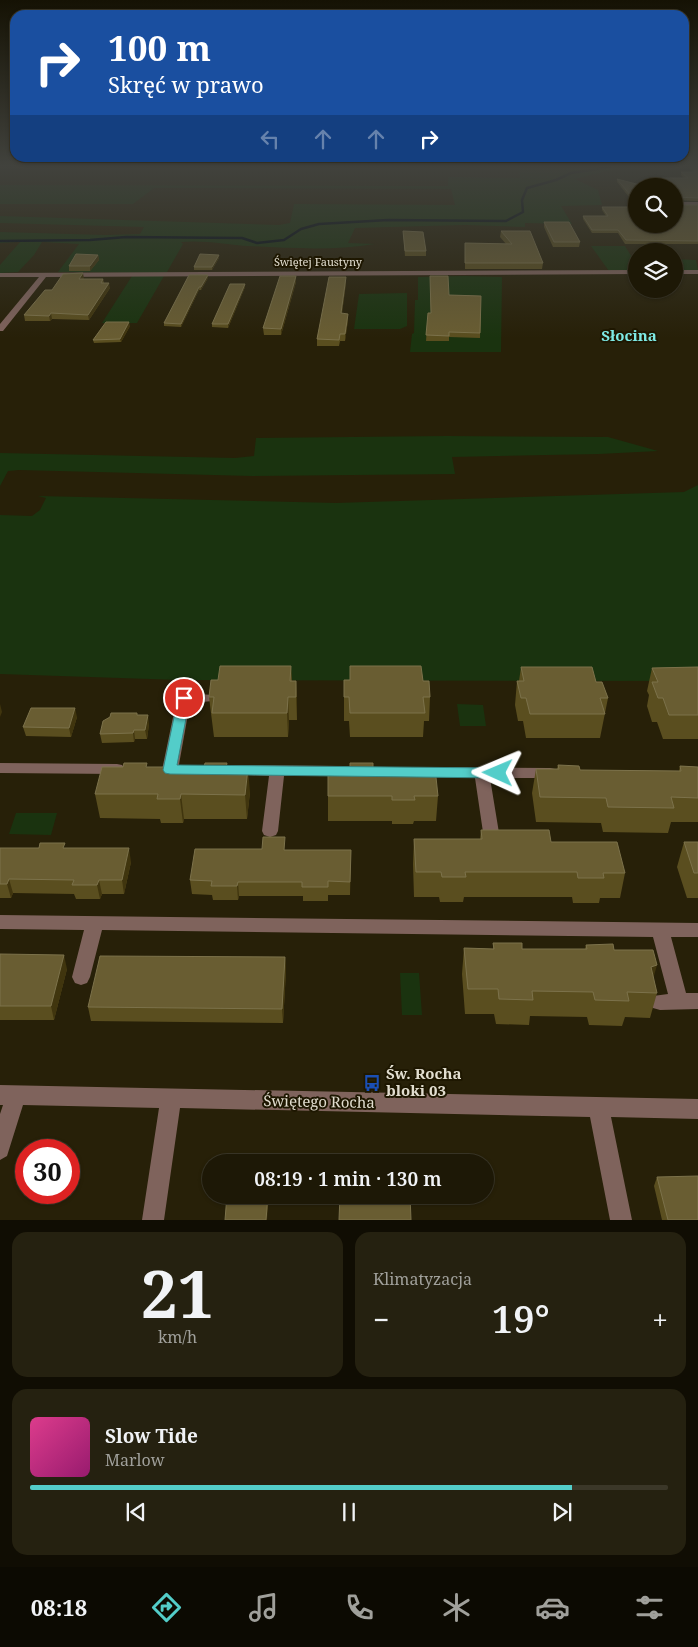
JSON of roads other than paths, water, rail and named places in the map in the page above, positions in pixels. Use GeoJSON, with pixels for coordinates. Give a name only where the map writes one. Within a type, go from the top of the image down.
{"type":"FeatureCollection","features":[{"type":"Feature","properties":{"kind":"street","name":"Świętej Faustyny"},"geometry":{"type":"LineString","coordinates":[[0,275],[628,272]]}},
{"type":"Feature","properties":{"kind":"street"},"geometry":{"type":"LineString","coordinates":[[683,272],[698,272]]}},
{"type":"Feature","properties":{"kind":"street"},"geometry":{"type":"LineString","coordinates":[[0,329],[45,274]]}},
{"type":"Feature","properties":{"kind":"street"},"geometry":{"type":"LineString","coordinates":[[170,770],[184,698],[208,698]]}},
{"type":"Feature","properties":{"kind":"street"},"geometry":{"type":"LineString","coordinates":[[0,768],[134,770]]}},
{"type":"Feature","properties":{"kind":"street"},"geometry":{"type":"LineString","coordinates":[[152,770],[188,770]]}},
{"type":"Feature","properties":{"kind":"street"},"geometry":{"type":"LineString","coordinates":[[216,770],[360,771]]}},
{"type":"Feature","properties":{"kind":"street"},"geometry":{"type":"LineString","coordinates":[[270,832],[277,770]]}},
{"type":"Feature","properties":{"kind":"street"},"geometry":{"type":"LineString","coordinates":[[406,772],[566,773]]}},
{"type":"Feature","properties":{"kind":"street"},"geometry":{"type":"LineString","coordinates":[[482,773],[492,839]]}},
{"type":"Feature","properties":{"kind":"street"},"geometry":{"type":"LineString","coordinates":[[0,922],[698,930]]}},
{"type":"Feature","properties":{"kind":"street"},"geometry":{"type":"LineString","coordinates":[[81,977],[95,922]]}},
{"type":"Feature","properties":{"kind":"street"},"geometry":{"type":"LineString","coordinates":[[660,930],[679,1001]]}},
{"type":"Feature","properties":{"kind":"street"},"geometry":{"type":"LineString","coordinates":[[660,1002],[698,1001]]}},
{"type":"Feature","properties":{"kind":"street"},"geometry":{"type":"LineString","coordinates":[[0,1149],[8,1095]]}},
{"type":"Feature","properties":{"kind":"street","name":"Świętego Rocha"},"geometry":{"type":"LineString","coordinates":[[8,1095],[698,1109]]}},
{"type":"Feature","properties":{"kind":"street"},"geometry":{"type":"LineString","coordinates":[[153,1220],[170,1098]]}},
{"type":"Feature","properties":{"kind":"street"},"geometry":{"type":"LineString","coordinates":[[599,1108],[621,1220]]}},
{"type":"Feature","properties":{"kind":"waterway"},"geometry":{"type":"LineString","coordinates":[[0,241],[90,240],[126,237],[242,238],[257,243],[284,240],[301,229],[320,224]]}},
{"type":"Feature","properties":{"kind":"place","name":"Św. Rocha bloki 03"},"geometry":{"type":"Point","coordinates":[372,1083]}},
{"type":"Feature","properties":{"kind":"district","name":"Słocina"},"geometry":{"type":"Point","coordinates":[629,336]}}]}
